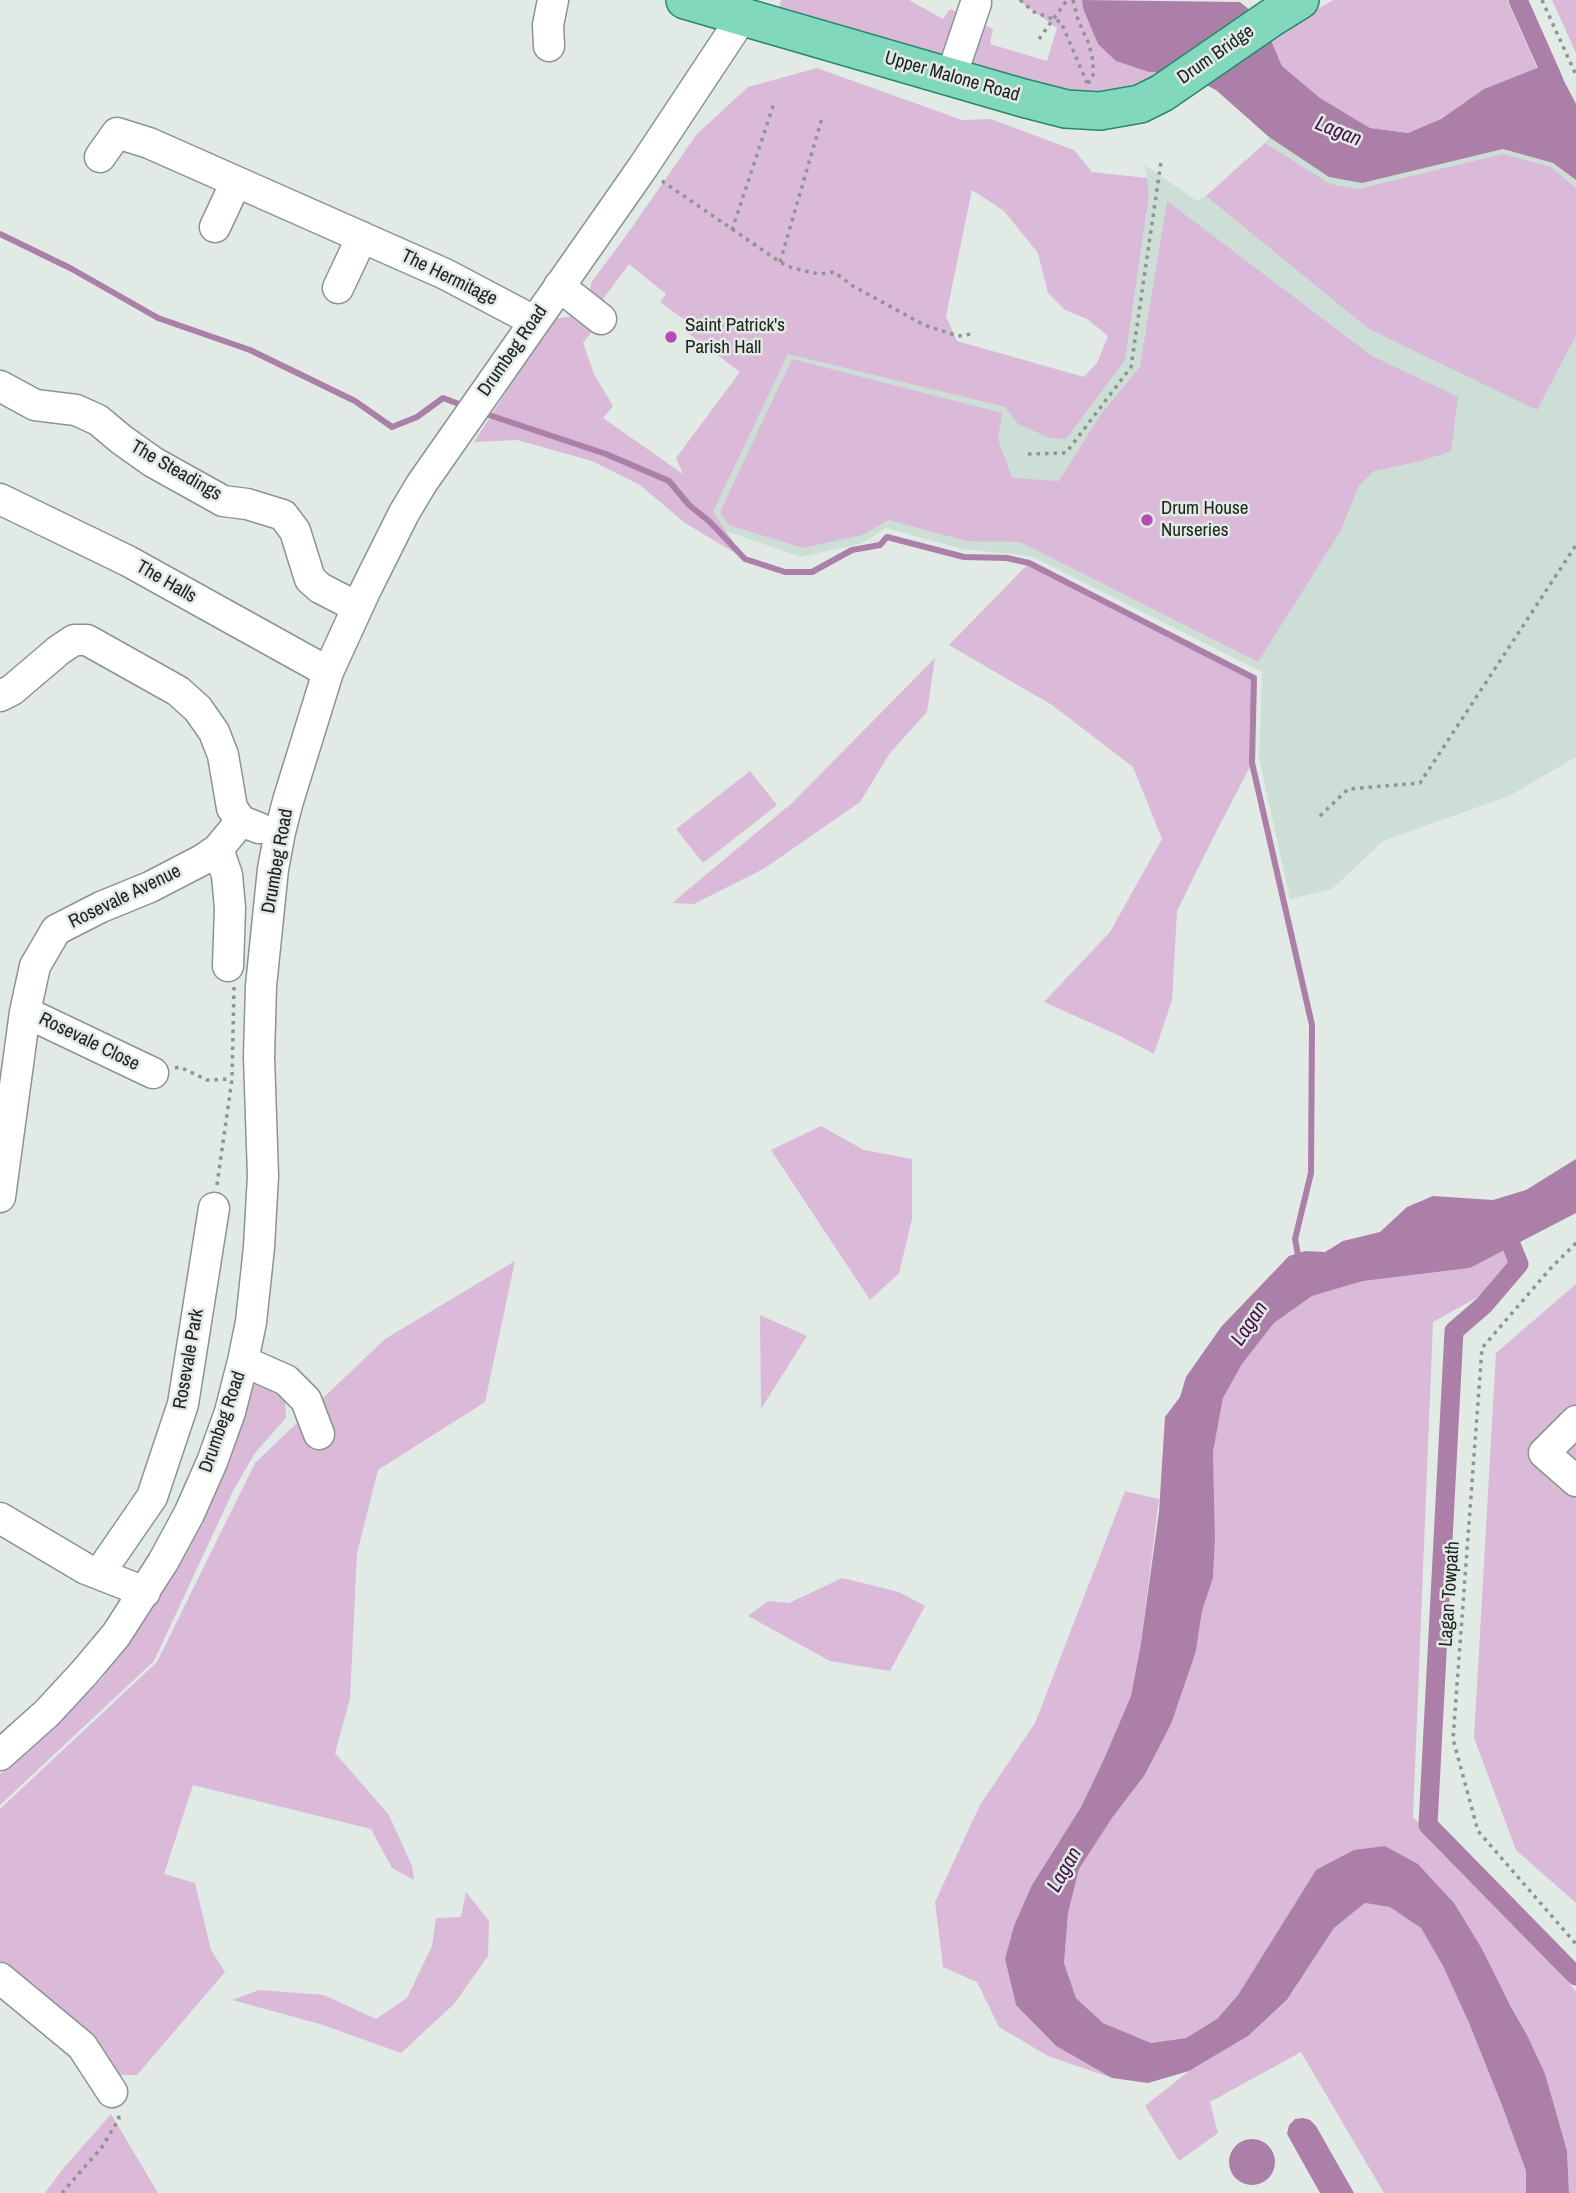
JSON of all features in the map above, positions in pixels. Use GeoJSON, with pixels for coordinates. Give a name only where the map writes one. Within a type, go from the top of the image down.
{"type":"FeatureCollection","features":[{"type":"Feature","properties":{"kind":"main road","name":"Upper Malone Road"},"geometry":{"type":"LineString","coordinates":[[699,2],[1066,109],[1100,111],[1121,108],[1140,104],[1162,93]]}},
{"type":"Feature","properties":{"kind":"main road","name":"Drum Bridge"},"geometry":{"type":"LineString","coordinates":[[1162,93],[1285,9]]}},
{"type":"Feature","properties":{"kind":"street"},"geometry":{"type":"LineString","coordinates":[[549,46],[548,25],[553,0]]}},
{"type":"Feature","properties":{"kind":"street"},"geometry":{"type":"LineString","coordinates":[[951,77],[976,3]]}},
{"type":"Feature","properties":{"kind":"street","name":"Drumbeg Road"},"geometry":{"type":"LineString","coordinates":[[0,1755],[47,1713],[84,1673],[116,1635],[145,1592],[188,1514],[212,1462],[230,1412],[251,1322],[259,1247],[262,1188],[259,1057],[261,986],[273,869],[280,832],[328,672],[404,513],[464,421],[643,167],[743,16]]}},
{"type":"Feature","properties":{"kind":"street","name":"The Hermitage"},"geometry":{"type":"LineString","coordinates":[[100,158],[117,133],[149,143],[446,274],[534,321]]}},
{"type":"Feature","properties":{"kind":"street"},"geometry":{"type":"LineString","coordinates":[[215,227],[236,182]]}},
{"type":"Feature","properties":{"kind":"street"},"geometry":{"type":"LineString","coordinates":[[338,288],[362,237]]}},
{"type":"Feature","properties":{"kind":"street"},"geometry":{"type":"LineString","coordinates":[[559,286],[601,320]]}},
{"type":"Feature","properties":{"kind":"street","name":"The Steadings"},"geometry":{"type":"LineString","coordinates":[[0,386],[35,405],[76,410],[98,420],[153,462],[223,501],[247,504],[284,515],[295,531],[310,579],[320,588],[357,607]]}},
{"type":"Feature","properties":{"kind":"street","name":"The Halls"},"geometry":{"type":"LineString","coordinates":[[0,499],[128,561],[328,672]]}},
{"type":"Feature","properties":{"kind":"street"},"geometry":{"type":"LineString","coordinates":[[0,696],[12,690],[74,640],[87,640],[178,691],[198,709],[214,732],[223,755],[232,808],[241,821],[253,827],[280,832]]}},
{"type":"Feature","properties":{"kind":"street","name":"Rosevale Avenue"},"geometry":{"type":"LineString","coordinates":[[0,1197],[35,966],[56,930],[150,887],[218,849],[241,821]]}},
{"type":"Feature","properties":{"kind":"street"},"geometry":{"type":"LineString","coordinates":[[218,849],[227,875],[230,908],[229,965]]}},
{"type":"Feature","properties":{"kind":"street","name":"Rosevale Close"},"geometry":{"type":"LineString","coordinates":[[26,1012],[153,1073]]}},
{"type":"Feature","properties":{"kind":"street","name":"Rosevale Park"},"geometry":{"type":"LineString","coordinates":[[99,1574],[152,1497],[183,1404],[214,1208]]}},
{"type":"Feature","properties":{"kind":"street"},"geometry":{"type":"LineString","coordinates":[[243,1361],[286,1380],[306,1400],[319,1434]]}},
{"type":"Feature","properties":{"kind":"street"},"geometry":{"type":"LineString","coordinates":[[1576,1421],[1544,1452],[1576,1481]]}},
{"type":"Feature","properties":{"kind":"street"},"geometry":{"type":"LineString","coordinates":[[0,1518],[86,1569],[145,1592]]}},
{"type":"Feature","properties":{"kind":"street"},"geometry":{"type":"LineString","coordinates":[[0,1978],[82,2046],[112,2092]]}},
{"type":"Feature","properties":{"kind":"path"},"geometry":{"type":"LineString","coordinates":[[1020,0],[1034,12],[1060,22],[1088,85],[1093,75],[1093,61],[1073,0]]}},
{"type":"Feature","properties":{"kind":"path"},"geometry":{"type":"LineString","coordinates":[[1039,39],[1067,0]]}},
{"type":"Feature","properties":{"kind":"path"},"geometry":{"type":"LineString","coordinates":[[1542,0],[1576,75]]}},
{"type":"Feature","properties":{"kind":"path"},"geometry":{"type":"LineString","coordinates":[[732,230],[774,103]]}},
{"type":"Feature","properties":{"kind":"path"},"geometry":{"type":"LineString","coordinates":[[780,262],[822,118]]}},
{"type":"Feature","properties":{"kind":"path"},"geometry":{"type":"LineString","coordinates":[[1028,454],[1066,453],[1131,367],[1161,162]]}},
{"type":"Feature","properties":{"kind":"path"},"geometry":{"type":"LineString","coordinates":[[643,167],[780,262],[792,268],[819,274],[834,272],[853,286],[924,325],[958,336],[972,334]]}},
{"type":"Feature","properties":{"kind":"path"},"geometry":{"type":"LineString","coordinates":[[1320,816],[1348,789],[1420,783],[1576,545]]}},
{"type":"Feature","properties":{"kind":"path"},"geometry":{"type":"LineString","coordinates":[[214,1208],[232,1079],[234,980],[229,965]]}},
{"type":"Feature","properties":{"kind":"path"},"geometry":{"type":"LineString","coordinates":[[153,1073],[180,1067],[207,1080],[232,1079]]}},
{"type":"Feature","properties":{"kind":"path","name":"Lagan Towpath"},"geometry":{"type":"LineString","coordinates":[[1576,1243],[1550,1269],[1482,1349],[1453,1739],[1478,1830],[1576,1944]]}},
{"type":"Feature","properties":{"kind":"path"},"geometry":{"type":"LineString","coordinates":[[62,2193],[102,2147],[118,2119],[112,2092]]}},
{"type":"Feature","properties":{"kind":"shaded area"},"geometry":{"type":"Polygon","coordinates":[[[781,0],[909,0],[943,19],[950,9],[993,29],[990,44],[1047,61],[1057,28],[1018,0],[1082,0],[1083,8],[1149,72],[1184,73],[1122,104],[777,18],[781,0]]]}},
{"type":"Feature","properties":{"kind":"shaded area"},"geometry":{"type":"Polygon","coordinates":[[[1333,0],[1507,0],[1537,68],[1484,89],[1441,119],[1408,133],[1370,128],[1320,98],[1282,66],[1270,38],[1333,0]]]}},
{"type":"Feature","properties":{"kind":"shaded area"},"geometry":{"type":"Polygon","coordinates":[[[1552,0],[1576,0],[1576,53],[1575,51],[1552,0]]]}},
{"type":"Feature","properties":{"kind":"shaded area"},"geometry":{"type":"Polygon","coordinates":[[[817,68],[962,120],[991,119],[1074,150],[1092,172],[1147,178],[1149,196],[1125,360],[1066,439],[1050,438],[1018,424],[1005,407],[788,354],[713,512],[745,559],[685,523],[640,485],[592,461],[517,440],[474,442],[553,319],[573,316],[594,329],[583,343],[594,374],[613,406],[603,418],[683,474],[676,458],[740,372],[684,330],[689,323],[660,302],[666,294],[629,264],[598,306],[589,299],[591,283],[697,134],[748,87],[817,68]],[[972,190],[946,316],[957,341],[1084,377],[1097,363],[1108,336],[1087,319],[1065,310],[1048,293],[1038,253],[1004,211],[972,190]]]}},
{"type":"Feature","properties":{"kind":"shaded area","name":"Drum House Nurseries"},"geometry":{"type":"Polygon","coordinates":[[[1269,137],[1329,177],[1362,182],[1503,149],[1553,163],[1576,180],[1576,757],[1509,796],[1383,841],[1332,889],[1290,899],[1259,758],[1262,672],[1031,556],[962,549],[886,528],[862,543],[801,557],[726,531],[713,512],[788,354],[1005,407],[1018,424],[1125,360],[1149,196],[1145,165],[1197,201],[1265,144],[1269,137]]]}},
{"type":"Feature","properties":{"kind":"shaded area"},"geometry":{"type":"Polygon","coordinates":[[[1265,143],[1330,184],[1358,189],[1503,154],[1551,167],[1576,188],[1576,335],[1537,410],[1369,329],[1206,196],[1265,143]]]}},
{"type":"Feature","properties":{"kind":"shaded area"},"geometry":{"type":"Polygon","coordinates":[[[1167,201],[1372,356],[1458,397],[1451,451],[1421,461],[1374,471],[1359,485],[1341,530],[1258,662],[1020,542],[966,541],[889,520],[862,535],[803,548],[729,525],[720,512],[792,359],[1002,413],[998,439],[1012,478],[1059,481],[1101,414],[1140,367],[1167,201]]]}},
{"type":"Feature","properties":{"kind":"shaded area"},"geometry":{"type":"Polygon","coordinates":[[[1029,563],[1254,678],[1252,763],[1177,911],[1172,1000],[1154,1054],[1044,1002],[1110,932],[1162,839],[1133,767],[1052,705],[949,645],[1029,563]]]}},
{"type":"Feature","properties":{"kind":"shaded area"},"geometry":{"type":"Polygon","coordinates":[[[935,658],[927,712],[890,753],[860,802],[765,868],[694,904],[672,903],[792,803],[935,658]]]}},
{"type":"Feature","properties":{"kind":"shaded area"},"geometry":{"type":"Polygon","coordinates":[[[750,771],[777,805],[703,863],[676,829],[750,771]]]}},
{"type":"Feature","properties":{"kind":"shaded area"},"geometry":{"type":"Polygon","coordinates":[[[821,1126],[864,1150],[912,1159],[912,1219],[899,1273],[870,1300],[771,1150],[821,1126]]]}},
{"type":"Feature","properties":{"kind":"shaded area"},"geometry":{"type":"Polygon","coordinates":[[[1507,1249],[1509,1262],[1489,1291],[1433,1322],[1413,1817],[1576,1991],[1576,2193],[1569,2193],[1567,2151],[1527,2035],[1454,1903],[1418,1864],[1385,1846],[1316,1870],[1238,1995],[1217,2019],[1186,2038],[1151,2043],[1103,2023],[1076,1998],[1064,1963],[1068,1913],[1079,1869],[1112,1818],[1144,1776],[1196,1652],[1202,1611],[1213,1578],[1213,1452],[1223,1398],[1242,1364],[1274,1323],[1312,1296],[1363,1281],[1470,1268],[1507,1249]]]}},
{"type":"Feature","properties":{"kind":"shaded area"},"geometry":{"type":"Polygon","coordinates":[[[515,1261],[485,1402],[378,1470],[357,1553],[350,1699],[335,1753],[389,1815],[412,1866],[414,1880],[392,1868],[371,1829],[193,1785],[164,1874],[195,1883],[211,1950],[225,1972],[137,2075],[120,2075],[103,2065],[0,1969],[0,1809],[157,1662],[255,1463],[385,1339],[515,1261]]]}},
{"type":"Feature","properties":{"kind":"shaded area"},"geometry":{"type":"Polygon","coordinates":[[[1576,1284],[1576,1903],[1516,1850],[1474,1738],[1496,1353],[1576,1284]]]}},
{"type":"Feature","properties":{"kind":"shaded area"},"geometry":{"type":"Polygon","coordinates":[[[760,1315],[807,1336],[761,1409],[760,1315]]]}},
{"type":"Feature","properties":{"kind":"shaded area"},"geometry":{"type":"Polygon","coordinates":[[[262,1377],[285,1400],[286,1418],[255,1453],[233,1491],[154,1661],[0,1805],[0,1774],[101,1680],[153,1603],[249,1387],[262,1377]]]}},
{"type":"Feature","properties":{"kind":"shaded area"},"geometry":{"type":"Polygon","coordinates":[[[1125,1491],[1159,1499],[1141,1643],[1131,1696],[1081,1807],[1032,1885],[1005,1959],[1016,2005],[1056,2046],[1112,2078],[1048,2056],[999,2027],[977,1982],[943,1967],[935,1902],[980,1805],[1035,1723],[1125,1491]]]}},
{"type":"Feature","properties":{"kind":"shaded area"},"geometry":{"type":"Polygon","coordinates":[[[842,1578],[899,1592],[925,1606],[890,1671],[830,1661],[748,1616],[768,1601],[789,1603],[842,1578]]]}},
{"type":"Feature","properties":{"kind":"shaded area"},"geometry":{"type":"Polygon","coordinates":[[[466,1892],[489,1921],[488,1956],[454,2004],[401,2053],[320,2024],[232,2000],[259,1990],[324,1995],[376,2019],[407,1998],[432,1946],[436,1918],[461,1917],[466,1892]]]}},
{"type":"Feature","properties":{"kind":"shaded area"},"geometry":{"type":"Polygon","coordinates":[[[1365,1903],[1390,1906],[1421,1928],[1443,1966],[1503,2108],[1526,2171],[1526,2193],[1384,2193],[1301,2052],[1210,2102],[1218,2133],[1179,2161],[1145,2106],[1189,2071],[1248,2036],[1287,2001],[1334,1928],[1365,1903]]]}},
{"type":"Feature","properties":{"kind":"shaded area"},"geometry":{"type":"Polygon","coordinates":[[[111,2114],[158,2193],[45,2193],[62,2170],[111,2114]]]}},
{"type":"Feature","properties":{"kind":"water","name":"Lagan"},"geometry":{"type":"Polygon","coordinates":[[[1082,0],[1240,2],[1251,11],[1270,38],[1282,66],[1320,98],[1370,128],[1408,133],[1441,119],[1484,89],[1537,68],[1564,81],[1576,104],[1576,180],[1553,163],[1503,149],[1362,183],[1329,177],[1269,137],[1216,90],[1184,73],[1149,72],[1116,61],[1098,44],[1082,0]]]}},
{"type":"Feature","properties":{"kind":"water","name":"Lagan"},"geometry":{"type":"Polygon","coordinates":[[[1576,1159],[1576,1213],[1470,1268],[1363,1281],[1312,1296],[1274,1323],[1242,1364],[1223,1398],[1213,1452],[1213,1578],[1202,1611],[1196,1651],[1171,1724],[1144,1776],[1112,1818],[1079,1869],[1068,1913],[1064,1963],[1076,1998],[1103,2023],[1151,2043],[1186,2038],[1217,2019],[1238,1995],[1316,1870],[1354,1850],[1385,1846],[1418,1864],[1454,1903],[1482,1949],[1545,2074],[1567,2151],[1569,2193],[1526,2193],[1526,2171],[1503,2108],[1443,1966],[1421,1928],[1390,1907],[1365,1903],[1334,1928],[1287,2000],[1248,2036],[1189,2071],[1148,2083],[1112,2078],[1056,2046],[1016,2005],[1005,1959],[1014,1926],[1032,1885],[1081,1807],[1131,1696],[1159,1512],[1165,1417],[1180,1397],[1186,1377],[1221,1327],[1289,1256],[1305,1251],[1325,1252],[1343,1241],[1380,1232],[1407,1207],[1433,1196],[1493,1200],[1526,1190],[1576,1159]]]}},
{"type":"Feature","properties":{"kind":"water"},"geometry":{"type":"Polygon","coordinates":[[[1303,2118],[1316,2126],[1354,2193],[1320,2193],[1287,2134],[1289,2125],[1295,2119],[1303,2118]]]}},
{"type":"Feature","properties":{"kind":"water"},"geometry":{"type":"Polygon","coordinates":[[[1252,2139],[1268,2146],[1275,2162],[1268,2178],[1252,2185],[1236,2178],[1229,2162],[1236,2146],[1252,2139]]]}},
{"type":"Feature","properties":{"kind":"waterway"},"geometry":{"type":"LineString","coordinates":[[1518,0],[1554,81],[1557,100]]}},
{"type":"Feature","properties":{"kind":"waterway"},"geometry":{"type":"LineString","coordinates":[[0,234],[72,269],[158,318],[250,350],[355,401],[392,427],[417,417],[443,398],[467,407]]}},
{"type":"Feature","properties":{"kind":"waterway"},"geometry":{"type":"LineString","coordinates":[[480,412],[606,454],[669,481],[689,505],[710,522],[745,559],[785,572],[812,572],[852,550],[880,545],[887,537],[964,557],[1007,558],[1029,563],[1254,678],[1252,763],[1312,1025],[1311,1173],[1295,1239],[1299,1260]]}},
{"type":"Feature","properties":{"kind":"waterway"},"geometry":{"type":"LineString","coordinates":[[1502,1222],[1519,1264],[1484,1305],[1454,1331],[1428,1825],[1576,1976]]}},
{"type":"Feature","properties":{"kind":"place","name":"Saint Patrick's Parish Hall"},"geometry":{"type":"Point","coordinates":[671,337]}},
{"type":"Feature","properties":{"kind":"place","name":"Drum House Nurseries"},"geometry":{"type":"Point","coordinates":[1147,520]}}]}
